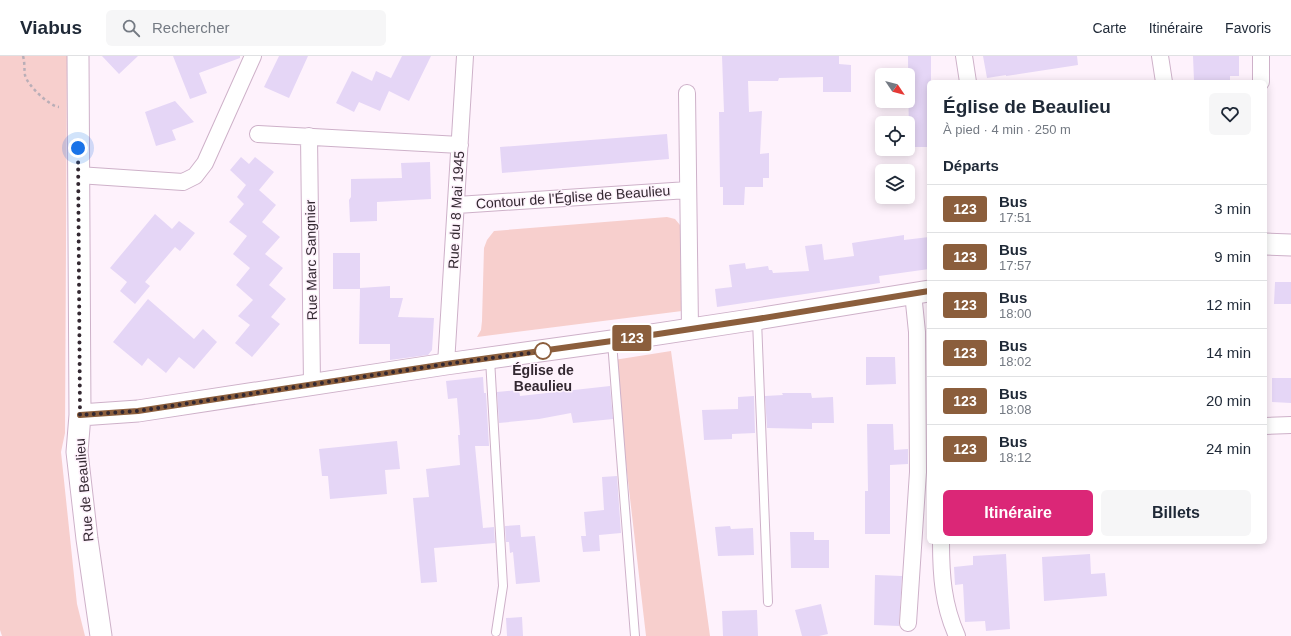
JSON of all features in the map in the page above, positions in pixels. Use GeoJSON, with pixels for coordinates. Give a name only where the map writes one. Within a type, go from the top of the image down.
{"type":"FeatureCollection","features":[{"type":"Feature","properties":{"kind":"street","name":"Rue de Beaulieu"},"geometry":{"type":"LineString","coordinates":[[78,56],[80,415],[78,452],[87,539],[101,636]]}},
{"type":"Feature","properties":{"kind":"street"},"geometry":{"type":"LineString","coordinates":[[78,175],[183,182],[195,176],[205,163],[253,56]]}},
{"type":"Feature","properties":{"kind":"street","name":"Rue du 8 Mai 1945"},"geometry":{"type":"LineString","coordinates":[[446,364],[465,56]]}},
{"type":"Feature","properties":{"kind":"street"},"geometry":{"type":"LineString","coordinates":[[964,56],[968,80]]}},
{"type":"Feature","properties":{"kind":"street"},"geometry":{"type":"LineString","coordinates":[[1160,56],[1164,80]]}},
{"type":"Feature","properties":{"kind":"street"},"geometry":{"type":"LineString","coordinates":[[1261,56],[1261,80]]}},
{"type":"Feature","properties":{"kind":"street","name":"Contour de l'Église de Beaulieu"},"geometry":{"type":"LineString","coordinates":[[687,93],[690,328]]}},
{"type":"Feature","properties":{"kind":"street"},"geometry":{"type":"LineString","coordinates":[[258,134],[460,145]]}},
{"type":"Feature","properties":{"kind":"street","name":"Rue Marc Sangnier"},"geometry":{"type":"LineString","coordinates":[[309,136],[312,384]]}},
{"type":"Feature","properties":{"kind":"street","name":"Contour de l'Église de Beaulieu"},"geometry":{"type":"LineString","coordinates":[[457,205],[688,190]]}},
{"type":"Feature","properties":{"kind":"street"},"geometry":{"type":"LineString","coordinates":[[1267,244],[1291,245]]}},
{"type":"Feature","properties":{"kind":"street"},"geometry":{"type":"LineString","coordinates":[[80,415],[138,411],[446,364],[757,319],[921,292],[917,332],[918,472],[908,623]]}},
{"type":"Feature","properties":{"kind":"street"},"geometry":{"type":"LineString","coordinates":[[1267,426],[1291,425]]}},
{"type":"Feature","properties":{"kind":"street"},"geometry":{"type":"LineString","coordinates":[[941,544],[941,570],[944,598],[948,615],[957,636]]}},
{"type":"Feature","properties":{"kind":"lane"},"geometry":{"type":"LineString","coordinates":[[757,319],[768,602]]}},
{"type":"Feature","properties":{"kind":"lane"},"geometry":{"type":"LineString","coordinates":[[612,341],[635,636]]}},
{"type":"Feature","properties":{"kind":"lane"},"geometry":{"type":"LineString","coordinates":[[490,358],[503,586],[496,632]]}},
{"type":"Feature","properties":{"kind":"path"},"geometry":{"type":"LineString","coordinates":[[23,56],[25,63],[25,77],[45,100],[55,106],[78,108]]}},
{"type":"Feature","properties":{"kind":"shaded area"},"geometry":{"type":"Polygon","coordinates":[[[0,56],[67,56],[65,433],[61,452],[77,604],[85,636],[2,636],[0,630],[0,56]]]}},
{"type":"Feature","properties":{"kind":"shaded area"},"geometry":{"type":"Polygon","coordinates":[[[667,217],[675,219],[680,225],[682,311],[477,337],[481,330],[482,321],[484,248],[487,240],[494,231],[667,217]]]}},
{"type":"Feature","properties":{"kind":"shaded area"},"geometry":{"type":"Polygon","coordinates":[[[671,351],[710,636],[646,636],[614,360],[671,351]]]}},
{"type":"Feature","properties":{"kind":"building"},"geometry":{"type":"Polygon","coordinates":[[[102,56],[138,56],[119,74],[102,56]]]}},
{"type":"Feature","properties":{"kind":"building"},"geometry":{"type":"Polygon","coordinates":[[[173,56],[240,56],[240,58],[199,73],[207,93],[190,99],[173,56]]]}},
{"type":"Feature","properties":{"kind":"building"},"geometry":{"type":"Polygon","coordinates":[[[279,56],[308,56],[289,98],[264,87],[279,56]]]}},
{"type":"Feature","properties":{"kind":"building"},"geometry":{"type":"Polygon","coordinates":[[[402,56],[431,56],[409,101],[389,91],[380,111],[359,102],[354,112],[336,103],[352,71],[372,81],[376,71],[391,78],[402,56]]]}},
{"type":"Feature","properties":{"kind":"building"},"geometry":{"type":"Polygon","coordinates":[[[722,56],[839,56],[839,64],[851,65],[851,92],[823,92],[823,77],[779,78],[778,81],[748,81],[749,112],[762,111],[760,154],[769,153],[769,178],[763,178],[763,187],[745,187],[744,205],[723,205],[723,187],[720,187],[719,112],[724,112],[722,56]]]}},
{"type":"Feature","properties":{"kind":"building"},"geometry":{"type":"Polygon","coordinates":[[[908,56],[931,56],[931,80],[927,80],[927,147],[915,147],[915,116],[909,116],[909,108],[915,108],[915,68],[908,68],[908,56]]]}},
{"type":"Feature","properties":{"kind":"building"},"geometry":{"type":"Polygon","coordinates":[[[983,56],[1077,56],[1078,65],[987,78],[983,56]]]}},
{"type":"Feature","properties":{"kind":"building"},"geometry":{"type":"Polygon","coordinates":[[[1193,56],[1239,56],[1239,76],[1230,76],[1230,80],[1194,80],[1193,56]]]}},
{"type":"Feature","properties":{"kind":"building"},"geometry":{"type":"Polygon","coordinates":[[[175,101],[194,122],[172,130],[176,140],[156,146],[145,112],[175,101]]]}},
{"type":"Feature","properties":{"kind":"building"},"geometry":{"type":"Polygon","coordinates":[[[667,134],[669,159],[502,173],[500,147],[667,134]]]}},
{"type":"Feature","properties":{"kind":"building"},"geometry":{"type":"Polygon","coordinates":[[[241,157],[249,164],[255,157],[274,172],[259,190],[276,205],[262,222],[280,237],[265,254],[283,268],[269,285],[286,299],[271,317],[280,324],[252,357],[235,343],[250,325],[238,316],[253,300],[236,285],[250,268],[233,254],[247,236],[229,222],[244,204],[237,197],[246,185],[230,170],[241,157]]]}},
{"type":"Feature","properties":{"kind":"building"},"geometry":{"type":"Polygon","coordinates":[[[430,162],[431,199],[377,202],[377,221],[350,222],[349,200],[351,197],[351,179],[402,178],[401,163],[430,162]]]}},
{"type":"Feature","properties":{"kind":"building"},"geometry":{"type":"Polygon","coordinates":[[[155,214],[172,229],[179,221],[195,233],[180,251],[175,247],[145,282],[150,286],[135,304],[120,291],[127,282],[110,268],[155,214]]]}},
{"type":"Feature","properties":{"kind":"building"},"geometry":{"type":"Polygon","coordinates":[[[904,235],[904,240],[927,237],[927,269],[879,276],[880,283],[717,307],[715,289],[732,287],[729,265],[745,263],[746,269],[768,266],[769,270],[772,270],[773,273],[809,271],[805,246],[822,244],[824,260],[854,256],[852,243],[904,235]]]}},
{"type":"Feature","properties":{"kind":"building"},"geometry":{"type":"Polygon","coordinates":[[[333,253],[360,253],[360,288],[390,286],[390,298],[403,298],[398,317],[434,318],[432,350],[428,355],[390,360],[390,344],[359,344],[360,289],[333,289],[333,253]]]}},
{"type":"Feature","properties":{"kind":"building"},"geometry":{"type":"Polygon","coordinates":[[[1275,282],[1291,282],[1291,304],[1274,304],[1275,282]]]}},
{"type":"Feature","properties":{"kind":"building"},"geometry":{"type":"Polygon","coordinates":[[[148,299],[194,339],[203,329],[217,342],[194,369],[179,357],[166,373],[148,358],[142,366],[113,342],[148,299]]]}},
{"type":"Feature","properties":{"kind":"building"},"geometry":{"type":"Polygon","coordinates":[[[866,357],[895,357],[896,384],[866,385],[866,357]]]}},
{"type":"Feature","properties":{"kind":"building"},"geometry":{"type":"Polygon","coordinates":[[[483,377],[484,393],[486,393],[489,446],[475,446],[483,528],[494,527],[495,543],[434,548],[437,582],[421,583],[413,498],[429,497],[426,469],[460,465],[458,435],[460,435],[457,398],[448,399],[446,381],[483,377]]]}},
{"type":"Feature","properties":{"kind":"building"},"geometry":{"type":"Polygon","coordinates":[[[1272,378],[1291,378],[1291,403],[1272,402],[1272,378]]]}},
{"type":"Feature","properties":{"kind":"building"},"geometry":{"type":"Polygon","coordinates":[[[610,386],[613,419],[573,423],[571,413],[539,419],[499,423],[497,392],[519,390],[520,396],[610,386]]]}},
{"type":"Feature","properties":{"kind":"building"},"geometry":{"type":"Polygon","coordinates":[[[782,393],[811,393],[812,398],[833,397],[834,423],[812,423],[812,429],[767,428],[765,396],[783,395],[782,393]]]}},
{"type":"Feature","properties":{"kind":"building"},"geometry":{"type":"Polygon","coordinates":[[[754,396],[755,433],[732,434],[732,439],[704,440],[702,410],[738,409],[738,397],[754,396]]]}},
{"type":"Feature","properties":{"kind":"building"},"geometry":{"type":"Polygon","coordinates":[[[867,424],[893,424],[894,450],[908,449],[908,464],[890,465],[890,534],[865,534],[865,491],[868,491],[867,424]]]}},
{"type":"Feature","properties":{"kind":"building"},"geometry":{"type":"Polygon","coordinates":[[[397,441],[400,469],[385,470],[387,494],[330,499],[328,476],[322,476],[319,449],[397,441]]]}},
{"type":"Feature","properties":{"kind":"building"},"geometry":{"type":"Polygon","coordinates":[[[617,476],[621,533],[599,535],[600,551],[583,552],[581,536],[586,536],[584,512],[604,510],[602,477],[617,476]]]}},
{"type":"Feature","properties":{"kind":"building"},"geometry":{"type":"Polygon","coordinates":[[[520,525],[521,537],[535,536],[540,582],[516,584],[513,552],[510,553],[509,542],[506,542],[505,526],[520,525]]]}},
{"type":"Feature","properties":{"kind":"building"},"geometry":{"type":"Polygon","coordinates":[[[730,526],[731,529],[753,528],[754,555],[718,556],[715,527],[730,526]]]}},
{"type":"Feature","properties":{"kind":"building"},"geometry":{"type":"Polygon","coordinates":[[[790,532],[814,532],[814,540],[829,540],[829,568],[791,568],[790,532]]]}},
{"type":"Feature","properties":{"kind":"building"},"geometry":{"type":"Polygon","coordinates":[[[1006,554],[1010,629],[986,631],[985,621],[965,622],[963,584],[955,585],[954,567],[973,565],[973,556],[1006,554]]]}},
{"type":"Feature","properties":{"kind":"building"},"geometry":{"type":"Polygon","coordinates":[[[1090,554],[1091,574],[1105,573],[1107,596],[1044,601],[1042,557],[1090,554]]]}},
{"type":"Feature","properties":{"kind":"building"},"geometry":{"type":"Polygon","coordinates":[[[875,575],[902,576],[899,626],[874,625],[875,575]]]}},
{"type":"Feature","properties":{"kind":"building"},"geometry":{"type":"Polygon","coordinates":[[[821,604],[828,634],[819,636],[802,636],[795,610],[821,604]]]}},
{"type":"Feature","properties":{"kind":"building"},"geometry":{"type":"Polygon","coordinates":[[[757,610],[758,636],[723,636],[722,611],[757,610]]]}},
{"type":"Feature","properties":{"kind":"building"},"geometry":{"type":"Polygon","coordinates":[[[522,617],[523,636],[507,636],[506,618],[522,617]]]}},
{"type":"Feature","properties":{"kind":"bus line","name":"123"},"geometry":{"type":"LineString","coordinates":[[80,415],[138,411],[446,364],[612,341],[927,291]]}},
{"type":"Feature","properties":{"kind":"place","name":"Église de Beaulieu"},"geometry":{"type":"Point","coordinates":[543,351]}},
{"type":"Feature","properties":{"kind":"route"},"geometry":{"type":"LineString","coordinates":[[78,148],[80,415],[138,411],[446,364],[545,351],[543,351]]}}]}
